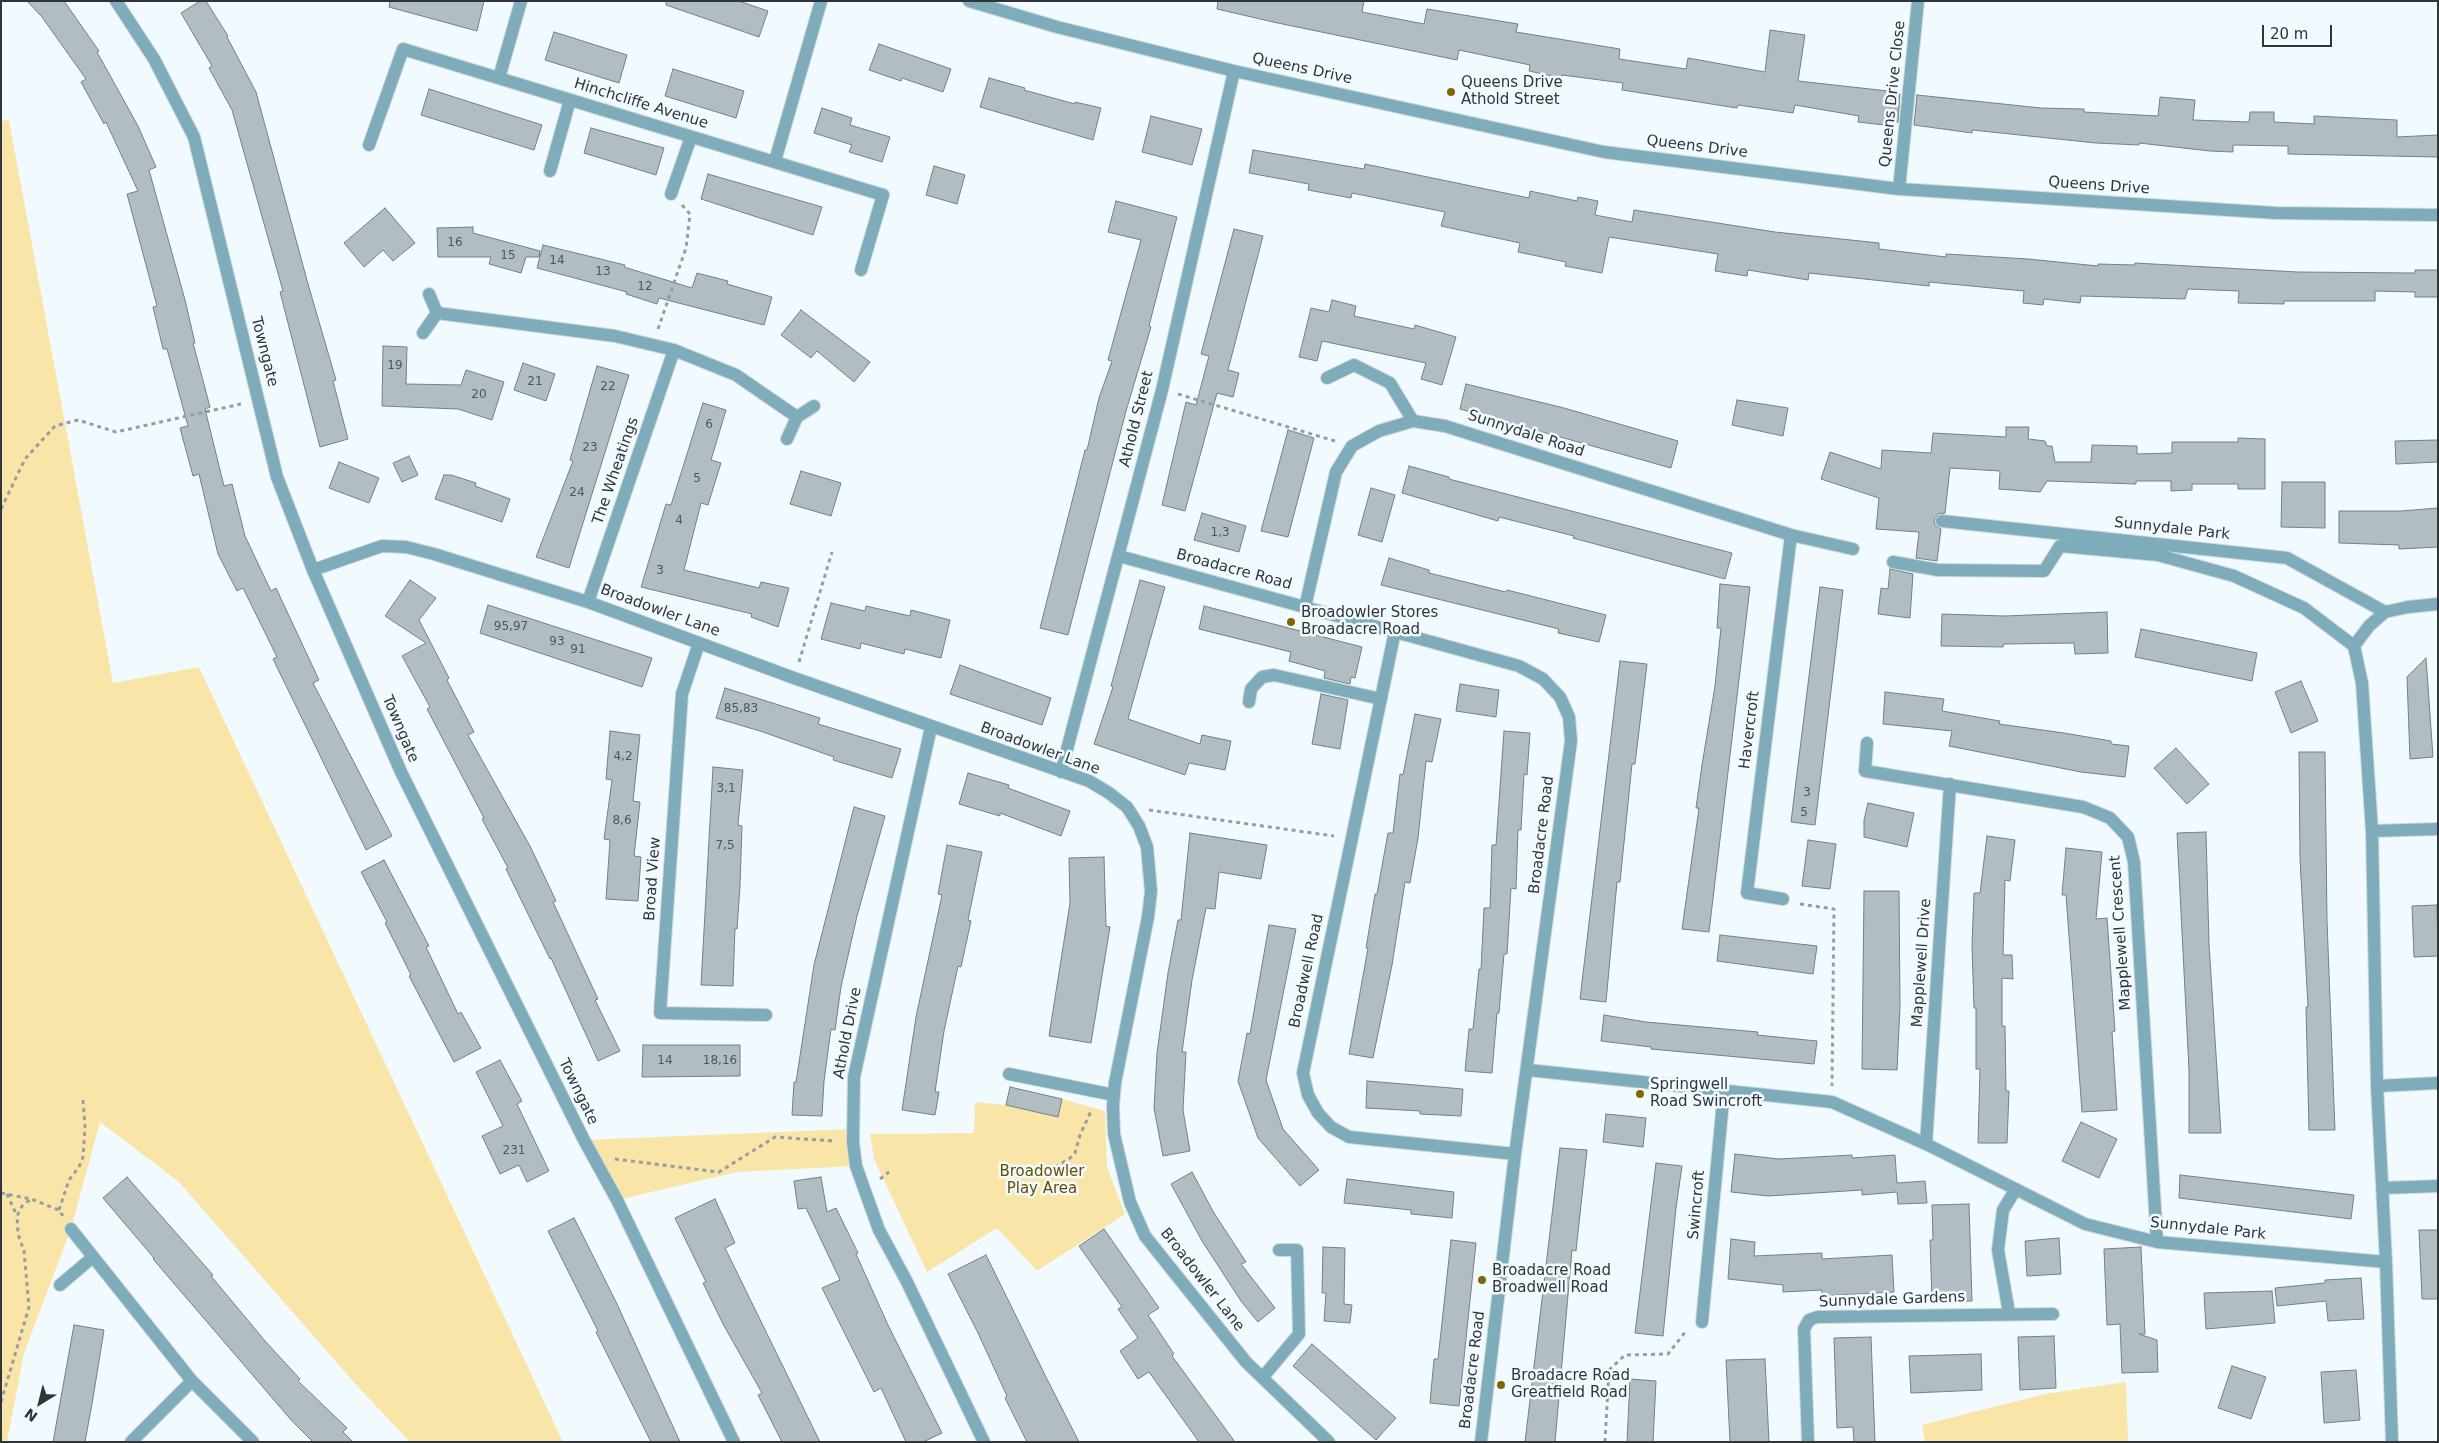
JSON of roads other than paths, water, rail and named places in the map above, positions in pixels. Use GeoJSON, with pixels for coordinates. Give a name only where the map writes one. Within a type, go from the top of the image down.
{"type":"FeatureCollection","features":[{"type":"Feature","properties":{"kind":"street","name":"Towngate"},"geometry":{"type":"LineString","coordinates":[[116,1],[154,59],[194,137],[277,477],[314,570],[401,772],[592,1157],[617,1200],[734,1442]]}},
{"type":"Feature","properties":{"kind":"street"},"geometry":{"type":"LineString","coordinates":[[499,78],[521,1]]}},
{"type":"Feature","properties":{"kind":"street"},"geometry":{"type":"LineString","coordinates":[[774,161],[820,1]]}},
{"type":"Feature","properties":{"kind":"street","name":"Queens Drive"},"geometry":{"type":"LineString","coordinates":[[969,1],[1057,27],[1234,71],[1604,152],[1899,189],[2276,213],[2438,216]]}},
{"type":"Feature","properties":{"kind":"street","name":"Queens Drive Close"},"geometry":{"type":"LineString","coordinates":[[1899,189],[1918,1]]}},
{"type":"Feature","properties":{"kind":"street","name":"Hinchcliffe Avenue"},"geometry":{"type":"LineString","coordinates":[[370,144],[403,49],[883,195],[861,270]]}},
{"type":"Feature","properties":{"kind":"street","name":"Athold Street"},"geometry":{"type":"LineString","coordinates":[[1060,772],[1162,390],[1234,71]]}},
{"type":"Feature","properties":{"kind":"street"},"geometry":{"type":"LineString","coordinates":[[550,170],[570,100]]}},
{"type":"Feature","properties":{"kind":"street"},"geometry":{"type":"LineString","coordinates":[[671,194],[691,137]]}},
{"type":"Feature","properties":{"kind":"street"},"geometry":{"type":"LineString","coordinates":[[429,294],[437,313]]}},
{"type":"Feature","properties":{"kind":"street"},"geometry":{"type":"LineString","coordinates":[[423,333],[437,313]]}},
{"type":"Feature","properties":{"kind":"street"},"geometry":{"type":"LineString","coordinates":[[437,313],[615,336],[674,350],[736,375],[797,417]]}},
{"type":"Feature","properties":{"kind":"street","name":"The Wheatings"},"geometry":{"type":"LineString","coordinates":[[588,602],[674,350]]}},
{"type":"Feature","properties":{"kind":"street"},"geometry":{"type":"LineString","coordinates":[[1327,378],[1354,365],[1390,383],[1413,421]]}},
{"type":"Feature","properties":{"kind":"street"},"geometry":{"type":"LineString","coordinates":[[787,439],[797,417],[814,406]]}},
{"type":"Feature","properties":{"kind":"street","name":"Sunnydale Road"},"geometry":{"type":"LineString","coordinates":[[1305,607],[1336,472],[1352,446],[1379,431],[1413,421],[1445,426],[1791,535],[1853,549]]}},
{"type":"Feature","properties":{"kind":"street","name":"Sunnydale Park"},"geometry":{"type":"LineString","coordinates":[[1942,521],[2287,558],[2385,612]]}},
{"type":"Feature","properties":{"kind":"street","name":"Havercroft"},"geometry":{"type":"LineString","coordinates":[[1782,899],[1747,893],[1791,535]]}},
{"type":"Feature","properties":{"kind":"street","name":"Broadowler Lane"},"geometry":{"type":"LineString","coordinates":[[314,570],[382,546],[406,547],[588,602],[931,727],[1089,781],[1127,807],[1139,826],[1147,846],[1151,891],[1148,916],[1114,1095],[1114,1134],[1119,1163],[1130,1202],[1145,1236],[1246,1362],[1329,1442]]}},
{"type":"Feature","properties":{"kind":"street","name":"Sunnydale Park"},"geometry":{"type":"LineString","coordinates":[[1893,562],[1938,570],[2044,571],[2060,546],[2158,555],[2234,576],[2304,608],[2354,646]]}},
{"type":"Feature","properties":{"kind":"street","name":"Broadacre Road"},"geometry":{"type":"LineString","coordinates":[[1118,556],[1518,666],[1543,679],[1560,697],[1570,717],[1571,741],[1528,1070],[1515,1154],[1481,1442]]}},
{"type":"Feature","properties":{"kind":"street"},"geometry":{"type":"LineString","coordinates":[[2392,1442],[2383,1188],[2377,1086],[2372,831],[2362,683],[2354,646],[2369,626],[2385,612],[2408,607],[2438,604]]}},
{"type":"Feature","properties":{"kind":"street","name":"Broadwell Road"},"geometry":{"type":"LineString","coordinates":[[1395,631],[1302,1073],[1308,1095],[1318,1113],[1331,1127],[1349,1137],[1515,1154]]}},
{"type":"Feature","properties":{"kind":"street","name":"Broad View"},"geometry":{"type":"LineString","coordinates":[[699,643],[682,694],[660,1013],[766,1015]]}},
{"type":"Feature","properties":{"kind":"street"},"geometry":{"type":"LineString","coordinates":[[1249,702],[1251,689],[1262,677],[1274,675],[1381,699]]}},
{"type":"Feature","properties":{"kind":"street","name":"Athold Drive"},"geometry":{"type":"LineString","coordinates":[[931,727],[854,1077],[853,1142],[856,1166],[879,1230],[907,1282],[984,1442]]}},
{"type":"Feature","properties":{"kind":"street","name":"Mapplewell Crescent"},"geometry":{"type":"LineString","coordinates":[[1867,743],[1865,771],[2083,806],[2110,818],[2128,837],[2134,862],[2157,1242]]}},
{"type":"Feature","properties":{"kind":"street","name":"Mapplewell Drive"},"geometry":{"type":"LineString","coordinates":[[1926,1144],[1950,784]]}},
{"type":"Feature","properties":{"kind":"street"},"geometry":{"type":"LineString","coordinates":[[2372,831],[2438,829]]}},
{"type":"Feature","properties":{"kind":"street","name":"Sunnydale Park"},"geometry":{"type":"LineString","coordinates":[[1528,1070],[1832,1102],[1926,1144],[2085,1224],[2157,1242],[2386,1262]]}},
{"type":"Feature","properties":{"kind":"street"},"geometry":{"type":"LineString","coordinates":[[1009,1074],[1114,1095]]}},
{"type":"Feature","properties":{"kind":"street"},"geometry":{"type":"LineString","coordinates":[[2377,1086],[2438,1083]]}},
{"type":"Feature","properties":{"kind":"street","name":"Swincroft"},"geometry":{"type":"LineString","coordinates":[[1702,1322],[1724,1091]]}},
{"type":"Feature","properties":{"kind":"street"},"geometry":{"type":"LineString","coordinates":[[2383,1188],[2438,1186]]}},
{"type":"Feature","properties":{"kind":"street"},"geometry":{"type":"LineString","coordinates":[[2009,1313],[1998,1250],[2004,1210],[2016,1189]]}},
{"type":"Feature","properties":{"kind":"street"},"geometry":{"type":"LineString","coordinates":[[71,1229],[192,1380],[253,1442]]}},
{"type":"Feature","properties":{"kind":"street"},"geometry":{"type":"LineString","coordinates":[[1263,1377],[1298,1334],[1297,1250],[1279,1250]]}},
{"type":"Feature","properties":{"kind":"street"},"geometry":{"type":"LineString","coordinates":[[60,1285],[93,1257]]}},
{"type":"Feature","properties":{"kind":"street","name":"Sunnydale Gardens"},"geometry":{"type":"LineString","coordinates":[[1808,1442],[1804,1329],[1809,1320],[1817,1317],[2009,1313],[2053,1314]]}},
{"type":"Feature","properties":{"kind":"street"},"geometry":{"type":"LineString","coordinates":[[131,1442],[192,1380]]}},
{"type":"Feature","properties":{"kind":"place","name":"Queens Drive Athold Street"},"geometry":{"type":"Point","coordinates":[1451,92]}},
{"type":"Feature","properties":{"kind":"place","name":"Broadowler Stores Broadacre Road"},"geometry":{"type":"Point","coordinates":[1291,622]}},
{"type":"Feature","properties":{"kind":"place","name":"Springwell Road Swincroft"},"geometry":{"type":"Point","coordinates":[1640,1094]}},
{"type":"Feature","properties":{"kind":"place","name":"Broadacre Road Broadwell Road"},"geometry":{"type":"Point","coordinates":[1482,1280]}},
{"type":"Feature","properties":{"kind":"place","name":"Broadacre Road Greatfield Road"},"geometry":{"type":"Point","coordinates":[1501,1385]}},
{"type":"Feature","properties":{"kind":"park label","name":"Broadowler Play Area"},"geometry":{"type":"Point","coordinates":[1042,1180]}}]}
